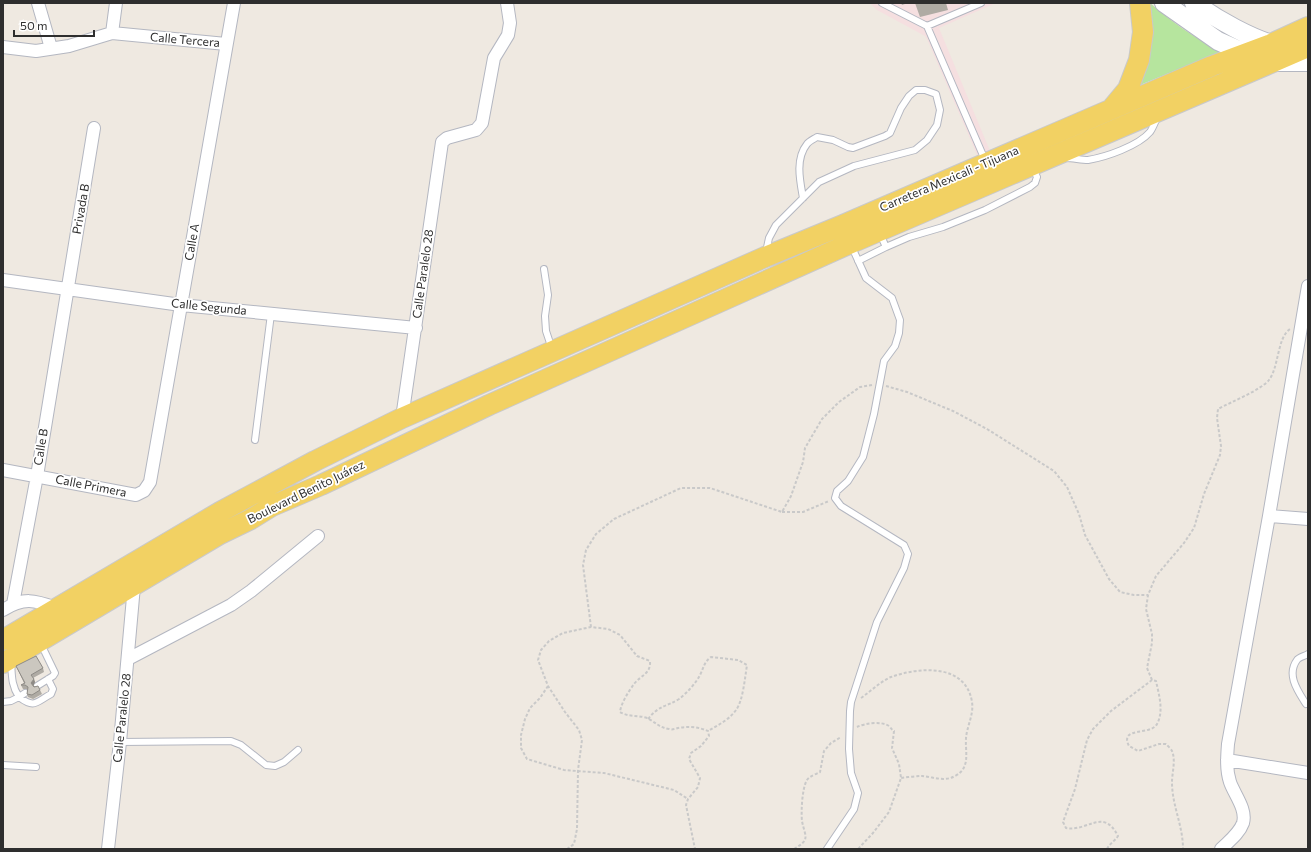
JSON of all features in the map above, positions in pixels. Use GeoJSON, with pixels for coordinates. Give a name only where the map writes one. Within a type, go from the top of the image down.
{"type":"FeatureCollection","features":[{"type":"Feature","properties":{"kind":"main road"},"geometry":{"type":"LineString","coordinates":[[1112,108],[1128,89],[1139,60],[1143,32],[1140,3]]}},
{"type":"Feature","properties":{"kind":"main road"},"geometry":{"type":"LineString","coordinates":[[1164,3],[1241,56],[1230,70],[1184,89],[1166,108]]}},
{"type":"Feature","properties":{"kind":"main road"},"geometry":{"type":"LineString","coordinates":[[1194,3],[1239,30],[1272,54]]}},
{"type":"Feature","properties":{"kind":"main road","name":"Carretera Mexicali - Tijuana"},"geometry":{"type":"LineString","coordinates":[[592,335],[765,257],[843,225],[877,228],[1166,108],[1272,54],[1308,27]]}},
{"type":"Feature","properties":{"kind":"main road","name":"Carretera Mexicali - Tijuana"},"geometry":{"type":"LineString","coordinates":[[599,356],[855,252],[877,228],[986,163],[1112,108],[1212,66],[1241,56],[1272,54],[1306,49]]}},
{"type":"Feature","properties":{"kind":"main road","name":"Boulevard Benito Juárez"},"geometry":{"type":"LineString","coordinates":[[8,648],[57,608],[220,512],[257,492],[315,461],[402,418],[592,335]]}},
{"type":"Feature","properties":{"kind":"main road","name":"Boulevard Benito Juárez"},"geometry":{"type":"LineString","coordinates":[[8,648],[39,641],[220,534],[251,519],[272,506],[321,485],[489,405],[599,356]]}},
{"type":"Feature","properties":{"kind":"main road"},"geometry":{"type":"LineString","coordinates":[[188,554],[199,538],[207,531],[257,501],[257,492]]}},
{"type":"Feature","properties":{"kind":"street"},"geometry":{"type":"LineString","coordinates":[[38,3],[51,48]]}},
{"type":"Feature","properties":{"kind":"street"},"geometry":{"type":"LineString","coordinates":[[112,34],[116,3]]}},
{"type":"Feature","properties":{"kind":"street","name":"Calle A"},"geometry":{"type":"LineString","coordinates":[[150,482],[234,3]]}},
{"type":"Feature","properties":{"kind":"street","name":"Calle Paralelo 28"},"geometry":{"type":"LineString","coordinates":[[402,418],[442,142],[452,136],[466,134],[476,130],[482,123],[494,58],[508,35],[510,22],[507,3]]}},
{"type":"Feature","properties":{"kind":"street","name":"Calle Tercera"},"geometry":{"type":"LineString","coordinates":[[3,47],[36,51],[69,46],[112,34],[226,44]]}},
{"type":"Feature","properties":{"kind":"street","name":"Privada B"},"geometry":{"type":"LineString","coordinates":[[67,289],[94,128]]}},
{"type":"Feature","properties":{"kind":"street","name":"Calle Segunda"},"geometry":{"type":"LineString","coordinates":[[3,280],[181,305],[416,328]]}},
{"type":"Feature","properties":{"kind":"street"},"geometry":{"type":"LineString","coordinates":[[1222,848],[1238,831],[1243,823],[1244,816],[1242,807],[1230,781],[1227,760],[1228,744],[1308,286]]}},
{"type":"Feature","properties":{"kind":"street","name":"Calle B"},"geometry":{"type":"LineString","coordinates":[[8,607],[37,476],[67,289]]}},
{"type":"Feature","properties":{"kind":"street","name":"Calle Primera"},"geometry":{"type":"LineString","coordinates":[[3,470],[136,495],[144,491],[150,482]]}},
{"type":"Feature","properties":{"kind":"street"},"geometry":{"type":"LineString","coordinates":[[1269,516],[1308,519]]}},
{"type":"Feature","properties":{"kind":"street"},"geometry":{"type":"LineString","coordinates":[[128,659],[231,605],[251,591],[318,536]]}},
{"type":"Feature","properties":{"kind":"street","name":"Calle Paralelo 28"},"geometry":{"type":"LineString","coordinates":[[108,849],[120,742],[134,586]]}},
{"type":"Feature","properties":{"kind":"street","name":"Calle B"},"geometry":{"type":"LineString","coordinates":[[8,607],[21,601],[30,601],[57,608]]}},
{"type":"Feature","properties":{"kind":"street"},"geometry":{"type":"LineString","coordinates":[[1227,760],[1308,773]]}},
{"type":"Feature","properties":{"kind":"street"},"geometry":{"type":"LineString","coordinates":[[1222,848],[1237,849]]}},
{"type":"Feature","properties":{"kind":"lane"},"geometry":{"type":"LineString","coordinates":[[882,3],[927,26],[986,163]]}},
{"type":"Feature","properties":{"kind":"lane"},"geometry":{"type":"LineString","coordinates":[[927,26],[981,3]]}},
{"type":"Feature","properties":{"kind":"lane"},"geometry":{"type":"LineString","coordinates":[[765,257],[769,238],[776,225],[803,198],[819,182],[854,166],[915,150],[927,140],[937,125],[940,110],[936,94],[925,90],[916,90],[909,96],[901,108],[890,133],[885,136],[853,148],[833,140],[818,137],[807,143],[800,157],[800,176],[803,198]]}},
{"type":"Feature","properties":{"kind":"lane"},"geometry":{"type":"LineString","coordinates":[[827,849],[854,809],[858,793],[851,773],[849,749],[851,702],[877,622],[904,568],[908,554],[904,545],[841,506],[835,498],[837,491],[848,480],[864,457],[884,361],[895,346],[899,333],[900,320],[892,298],[866,278],[855,252]]}},
{"type":"Feature","properties":{"kind":"lane"},"geometry":{"type":"LineString","coordinates":[[544,270],[548,295],[545,316],[546,332],[553,352]]}},
{"type":"Feature","properties":{"kind":"lane"},"geometry":{"type":"LineString","coordinates":[[255,440],[271,314]]}},
{"type":"Feature","properties":{"kind":"lane"},"geometry":{"type":"LineString","coordinates":[[37,686],[53,676],[55,673],[39,641]]}},
{"type":"Feature","properties":{"kind":"lane"},"geometry":{"type":"LineString","coordinates":[[8,648],[14,689],[19,697],[28,704],[33,704],[51,694],[53,689],[48,679]]}},
{"type":"Feature","properties":{"kind":"lane"},"geometry":{"type":"LineString","coordinates":[[1306,704],[1293,682],[1293,670],[1298,660],[1308,654]]}},
{"type":"Feature","properties":{"kind":"lane"},"geometry":{"type":"LineString","coordinates":[[3,702],[11,701],[25,693]]}},
{"type":"Feature","properties":{"kind":"lane"},"geometry":{"type":"LineString","coordinates":[[120,742],[231,741],[241,745],[266,765],[275,766],[284,762],[298,750]]}},
{"type":"Feature","properties":{"kind":"lane"},"geometry":{"type":"LineString","coordinates":[[3,765],[36,767]]}},
{"type":"Feature","properties":{"kind":"path"},"geometry":{"type":"LineString","coordinates":[[1183,849],[1183,835],[1174,802],[1172,781],[1174,766],[1172,751],[1166,744],[1159,744],[1138,751],[1129,746],[1127,742],[1128,737],[1133,732],[1151,730],[1157,725],[1159,717],[1161,701],[1156,681],[1152,680],[1147,668],[1152,643],[1152,634],[1146,608],[1148,595],[1156,576],[1184,544],[1194,528],[1204,494],[1220,455],[1221,446],[1217,418],[1218,409],[1264,385],[1270,379],[1282,340],[1288,330],[1302,324]]}},
{"type":"Feature","properties":{"kind":"path"},"geometry":{"type":"LineString","coordinates":[[782,512],[802,512],[835,498]]}},
{"type":"Feature","properties":{"kind":"path"},"geometry":{"type":"LineString","coordinates":[[568,849],[574,844],[577,829],[578,770],[582,740],[579,730],[548,686],[538,660],[541,650],[549,641],[563,633],[591,627],[608,629],[620,635],[637,656],[650,661],[648,673],[634,684],[621,706],[620,712],[625,715],[648,718],[662,728],[671,730],[701,727],[708,731]]}},
{"type":"Feature","properties":{"kind":"path"},"geometry":{"type":"LineString","coordinates":[[648,718],[654,710],[679,698],[692,686],[699,677],[705,662],[711,657],[738,660],[747,665],[737,710],[727,720],[708,731]]}},
{"type":"Feature","properties":{"kind":"path"},"geometry":{"type":"LineString","coordinates":[[851,702],[862,697],[890,678],[911,672],[928,670],[947,672],[959,678],[968,691],[972,700],[973,708],[967,730],[967,759],[963,770],[956,776],[950,778],[939,779],[922,776],[901,778]]}},
{"type":"Feature","properties":{"kind":"path"},"geometry":{"type":"LineString","coordinates":[[1107,849],[1118,836],[1109,824],[1099,821],[1074,830],[1066,828],[1062,822],[1075,789],[1087,740],[1093,729],[1111,711],[1152,680]]}},
{"type":"Feature","properties":{"kind":"path"},"geometry":{"type":"LineString","coordinates":[[548,686],[540,698],[530,708],[525,719],[521,734],[521,748],[528,759],[564,770],[604,773],[674,790],[688,799]]}},
{"type":"Feature","properties":{"kind":"path"},"geometry":{"type":"LineString","coordinates":[[695,849],[686,805],[688,799],[698,787],[700,778],[688,759],[691,753],[702,746],[709,736],[708,731]]}},
{"type":"Feature","properties":{"kind":"shaded area"},"geometry":{"type":"Polygon","coordinates":[[[870,3],[996,3],[939,28],[990,151],[978,157],[925,36],[877,10],[870,3]]]}},
{"type":"Feature","properties":{"kind":"green space"},"geometry":{"type":"Polygon","coordinates":[[[1150,3],[1184,29],[1221,52],[1135,87],[1150,3]]]}},
{"type":"Feature","properties":{"kind":"building"},"geometry":{"type":"Polygon","coordinates":[[[36,656],[43,668],[31,675],[34,679],[31,683],[34,687],[38,686],[40,690],[32,695],[27,694],[28,687],[21,685],[25,683],[16,666],[36,656]]]}}]}
